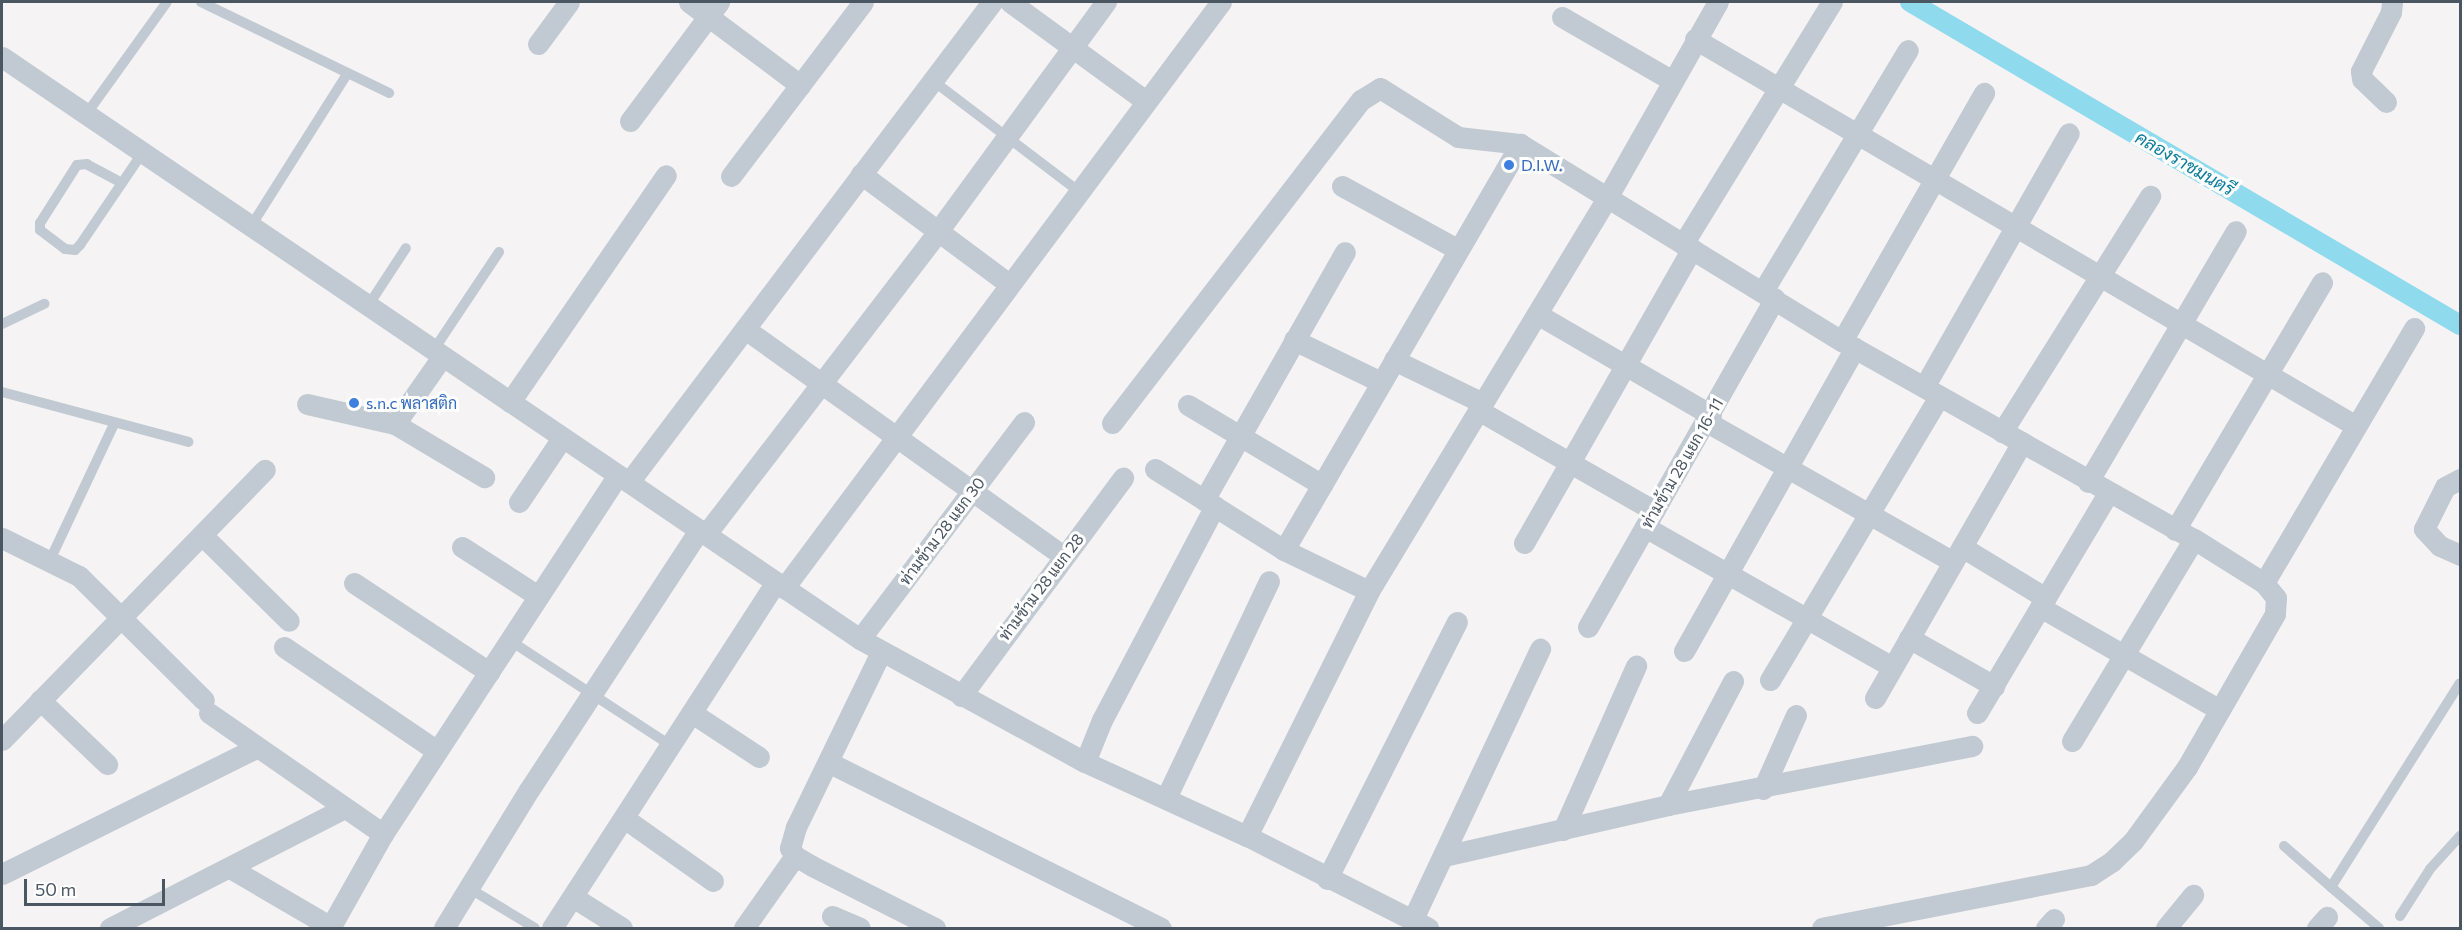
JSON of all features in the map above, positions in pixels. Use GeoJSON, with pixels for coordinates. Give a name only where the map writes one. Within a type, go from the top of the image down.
{"type":"FeatureCollection","features":[{"type":"Feature","properties":{"kind":"street"},"geometry":{"type":"LineString","coordinates":[[538,44],[569,2]]}},
{"type":"Feature","properties":{"kind":"street"},"geometry":{"type":"LineString","coordinates":[[689,2],[714,9],[800,86]]}},
{"type":"Feature","properties":{"kind":"street"},"geometry":{"type":"LineString","coordinates":[[731,176],[864,2]]}},
{"type":"Feature","properties":{"kind":"street"},"geometry":{"type":"LineString","coordinates":[[230,868],[331,928],[382,834],[538,596],[624,478],[745,329],[992,2]]}},
{"type":"Feature","properties":{"kind":"street"},"geometry":{"type":"LineString","coordinates":[[1010,2],[1146,101]]}},
{"type":"Feature","properties":{"kind":"street"},"geometry":{"type":"LineString","coordinates":[[444,928],[467,887],[592,693],[702,532],[821,384],[938,231],[1106,2]]}},
{"type":"Feature","properties":{"kind":"street"},"geometry":{"type":"LineString","coordinates":[[552,928],[670,745],[780,585],[896,438],[1077,190],[1221,2]]}},
{"type":"Feature","properties":{"kind":"street"},"geometry":{"type":"LineString","coordinates":[[1247,836],[1369,591],[1607,198],[1671,80],[1718,2]]}},
{"type":"Feature","properties":{"kind":"street"},"geometry":{"type":"LineString","coordinates":[[1524,543],[1626,365],[1688,246],[1779,87],[1832,2]]}},
{"type":"Feature","properties":{"kind":"street"},"geometry":{"type":"LineString","coordinates":[[2386,102],[2362,79],[2361,71],[2391,12],[2392,2]]}},
{"type":"Feature","properties":{"kind":"street"},"geometry":{"type":"LineString","coordinates":[[630,121],[714,9]]}},
{"type":"Feature","properties":{"kind":"street"},"geometry":{"type":"LineString","coordinates":[[1562,18],[1671,80]]}},
{"type":"Feature","properties":{"kind":"street"},"geometry":{"type":"LineString","coordinates":[[1695,39],[1857,135],[1935,178],[2015,228],[2182,322],[2356,426]]}},
{"type":"Feature","properties":{"kind":"street","name":"ท่ามข้าม 28 แยก 16-11"},"geometry":{"type":"LineString","coordinates":[[1588,627],[1709,418],[1769,294],[1857,135],[1908,50]]}},
{"type":"Feature","properties":{"kind":"street"},"geometry":{"type":"LineString","coordinates":[[2,57],[84,117],[251,226],[437,354],[881,652],[1085,762],[1247,836],[1420,925],[1444,856],[1540,649]]}},
{"type":"Feature","properties":{"kind":"street"},"geometry":{"type":"LineString","coordinates":[[1112,423],[1369,92],[1380,87],[1389,90],[1458,137],[1520,144],[1848,344],[2088,482],[2184,534],[2264,583],[2276,598],[2275,614],[2187,767],[2133,841],[2111,862],[2091,875],[1822,928]]}},
{"type":"Feature","properties":{"kind":"street"},"geometry":{"type":"LineString","coordinates":[[1684,651],[1787,468],[1848,344],[1935,178],[1984,93]]}},
{"type":"Feature","properties":{"kind":"street"},"geometry":{"type":"LineString","coordinates":[[1770,680],[1869,514],[2015,228],[2069,133]]}},
{"type":"Feature","properties":{"kind":"street"},"geometry":{"type":"LineString","coordinates":[[1284,550],[1520,144]]}},
{"type":"Feature","properties":{"kind":"street"},"geometry":{"type":"LineString","coordinates":[[861,174],[1008,283]]}},
{"type":"Feature","properties":{"kind":"street"},"geometry":{"type":"LineString","coordinates":[[510,402],[666,175]]}},
{"type":"Feature","properties":{"kind":"street"},"geometry":{"type":"LineString","coordinates":[[1342,186],[1457,249]]}},
{"type":"Feature","properties":{"kind":"street"},"geometry":{"type":"LineString","coordinates":[[2002,432],[2150,196]]}},
{"type":"Feature","properties":{"kind":"street"},"geometry":{"type":"LineString","coordinates":[[2088,482],[2236,231]]}},
{"type":"Feature","properties":{"kind":"street"},"geometry":{"type":"LineString","coordinates":[[1085,762],[1102,720],[1240,436],[1345,252]]}},
{"type":"Feature","properties":{"kind":"street"},"geometry":{"type":"LineString","coordinates":[[2072,741],[2124,655],[2267,374],[2322,282]]}},
{"type":"Feature","properties":{"kind":"street"},"geometry":{"type":"LineString","coordinates":[[1537,314],[1626,365],[1787,468],[1869,514],[1957,554],[2220,710]]}},
{"type":"Feature","properties":{"kind":"street"},"geometry":{"type":"LineString","coordinates":[[2264,583],[2414,328]]}},
{"type":"Feature","properties":{"kind":"street"},"geometry":{"type":"LineString","coordinates":[[745,329],[1063,556]]}},
{"type":"Feature","properties":{"kind":"street"},"geometry":{"type":"LineString","coordinates":[[1294,340],[1381,382]]}},
{"type":"Feature","properties":{"kind":"street"},"geometry":{"type":"LineString","coordinates":[[395,424],[437,354]]}},
{"type":"Feature","properties":{"kind":"street"},"geometry":{"type":"LineString","coordinates":[[1394,360],[1481,406],[1571,462],[1728,573],[1892,667]]}},
{"type":"Feature","properties":{"kind":"street"},"geometry":{"type":"LineString","coordinates":[[307,404],[395,424],[484,477]]}},
{"type":"Feature","properties":{"kind":"street"},"geometry":{"type":"LineString","coordinates":[[1188,405],[1322,485]]}},
{"type":"Feature","properties":{"kind":"street","name":"ท่ามข้าม 28 แยก 30"},"geometry":{"type":"LineString","coordinates":[[860,639],[1024,422]]}},
{"type":"Feature","properties":{"kind":"street"},"geometry":{"type":"LineString","coordinates":[[519,502],[562,438]]}},
{"type":"Feature","properties":{"kind":"street"},"geometry":{"type":"LineString","coordinates":[[1875,698],[2022,442]]}},
{"type":"Feature","properties":{"kind":"street"},"geometry":{"type":"LineString","coordinates":[[1155,469],[1284,550],[1369,591]]}},
{"type":"Feature","properties":{"kind":"street"},"geometry":{"type":"LineString","coordinates":[[2,740],[265,470]]}},
{"type":"Feature","properties":{"kind":"street","name":"ท่ามข้าม 28 แยก 28"},"geometry":{"type":"LineString","coordinates":[[961,696],[1123,478]]}},
{"type":"Feature","properties":{"kind":"street"},"geometry":{"type":"LineString","coordinates":[[2460,479],[2445,487],[2424,529],[2440,546],[2460,555]]}},
{"type":"Feature","properties":{"kind":"street"},"geometry":{"type":"LineString","coordinates":[[1977,713],[2108,493]]}},
{"type":"Feature","properties":{"kind":"street"},"geometry":{"type":"LineString","coordinates":[[202,535],[290,621]]}},
{"type":"Feature","properties":{"kind":"street"},"geometry":{"type":"LineString","coordinates":[[2,538],[79,576],[121,616],[206,706],[256,748],[382,834]]}},
{"type":"Feature","properties":{"kind":"street"},"geometry":{"type":"LineString","coordinates":[[462,547],[538,596]]}},
{"type":"Feature","properties":{"kind":"street"},"geometry":{"type":"LineString","coordinates":[[1166,798],[1269,581]]}},
{"type":"Feature","properties":{"kind":"street"},"geometry":{"type":"LineString","coordinates":[[354,583],[489,672]]}},
{"type":"Feature","properties":{"kind":"street"},"geometry":{"type":"LineString","coordinates":[[1327,879],[1457,622]]}},
{"type":"Feature","properties":{"kind":"street"},"geometry":{"type":"LineString","coordinates":[[1909,638],[1994,686]]}},
{"type":"Feature","properties":{"kind":"street"},"geometry":{"type":"LineString","coordinates":[[284,647],[437,751]]}},
{"type":"Feature","properties":{"kind":"street"},"geometry":{"type":"LineString","coordinates":[[881,652],[791,840],[795,856],[935,928]]}},
{"type":"Feature","properties":{"kind":"street"},"geometry":{"type":"LineString","coordinates":[[1563,830],[1636,666]]}},
{"type":"Feature","properties":{"kind":"street"},"geometry":{"type":"LineString","coordinates":[[1668,806],[1733,681]]}},
{"type":"Feature","properties":{"kind":"street"},"geometry":{"type":"LineString","coordinates":[[40,700],[107,765]]}},
{"type":"Feature","properties":{"kind":"street"},"geometry":{"type":"LineString","coordinates":[[692,713],[759,757]]}},
{"type":"Feature","properties":{"kind":"street"},"geometry":{"type":"LineString","coordinates":[[1763,789],[1796,715]]}},
{"type":"Feature","properties":{"kind":"street"},"geometry":{"type":"LineString","coordinates":[[1444,856],[1668,806],[1972,746]]}},
{"type":"Feature","properties":{"kind":"street"},"geometry":{"type":"LineString","coordinates":[[2,874],[256,748]]}},
{"type":"Feature","properties":{"kind":"street"},"geometry":{"type":"LineString","coordinates":[[828,762],[1161,928]]}},
{"type":"Feature","properties":{"kind":"street"},"geometry":{"type":"LineString","coordinates":[[110,928],[138,923],[230,868],[344,809]]}},
{"type":"Feature","properties":{"kind":"street"},"geometry":{"type":"LineString","coordinates":[[624,818],[713,881]]}},
{"type":"Feature","properties":{"kind":"street"},"geometry":{"type":"LineString","coordinates":[[744,928],[795,856]]}},
{"type":"Feature","properties":{"kind":"street"},"geometry":{"type":"LineString","coordinates":[[2166,928],[2193,895]]}},
{"type":"Feature","properties":{"kind":"street"},"geometry":{"type":"LineString","coordinates":[[573,897],[622,928]]}},
{"type":"Feature","properties":{"kind":"street"},"geometry":{"type":"LineString","coordinates":[[832,916],[860,928]]}},
{"type":"Feature","properties":{"kind":"lane"},"geometry":{"type":"LineString","coordinates":[[84,117],[167,2]]}},
{"type":"Feature","properties":{"kind":"lane"},"geometry":{"type":"LineString","coordinates":[[201,2],[389,93]]}},
{"type":"Feature","properties":{"kind":"lane"},"geometry":{"type":"LineString","coordinates":[[251,226],[347,74]]}},
{"type":"Feature","properties":{"kind":"lane"},"geometry":{"type":"LineString","coordinates":[[932,80],[1077,190]]}},
{"type":"Feature","properties":{"kind":"lane"},"geometry":{"type":"LineString","coordinates":[[122,183],[87,164],[77,165],[40,223],[40,230],[65,249],[75,250],[122,183],[141,155]]}},
{"type":"Feature","properties":{"kind":"lane"},"geometry":{"type":"LineString","coordinates":[[368,306],[406,248]]}},
{"type":"Feature","properties":{"kind":"lane"},"geometry":{"type":"LineString","coordinates":[[437,354],[499,252]]}},
{"type":"Feature","properties":{"kind":"lane"},"geometry":{"type":"LineString","coordinates":[[2,324],[44,304]]}},
{"type":"Feature","properties":{"kind":"lane"},"geometry":{"type":"LineString","coordinates":[[2,392],[114,424],[188,442]]}},
{"type":"Feature","properties":{"kind":"lane"},"geometry":{"type":"LineString","coordinates":[[50,560],[114,424]]}},
{"type":"Feature","properties":{"kind":"lane"},"geometry":{"type":"LineString","coordinates":[[509,640],[670,745]]}},
{"type":"Feature","properties":{"kind":"lane"},"geometry":{"type":"LineString","coordinates":[[2331,887],[2460,683]]}},
{"type":"Feature","properties":{"kind":"lane"},"geometry":{"type":"LineString","coordinates":[[2400,916],[2430,869],[2460,836]]}},
{"type":"Feature","properties":{"kind":"lane"},"geometry":{"type":"LineString","coordinates":[[2284,846],[2379,928]]}},
{"type":"Feature","properties":{"kind":"lane"},"geometry":{"type":"LineString","coordinates":[[467,887],[535,928]]}},
{"type":"Feature","properties":{"kind":"waterway","name":"คลองราชมนตรี"},"geometry":{"type":"LineString","coordinates":[[1910,2],[2460,325]]}},
{"type":"Feature","properties":{"kind":"place","name":"D.I.W."},"geometry":{"type":"Point","coordinates":[1509,165]}},
{"type":"Feature","properties":{"kind":"place","name":"s.n.c พลาสติก"},"geometry":{"type":"Point","coordinates":[354,403]}}]}
